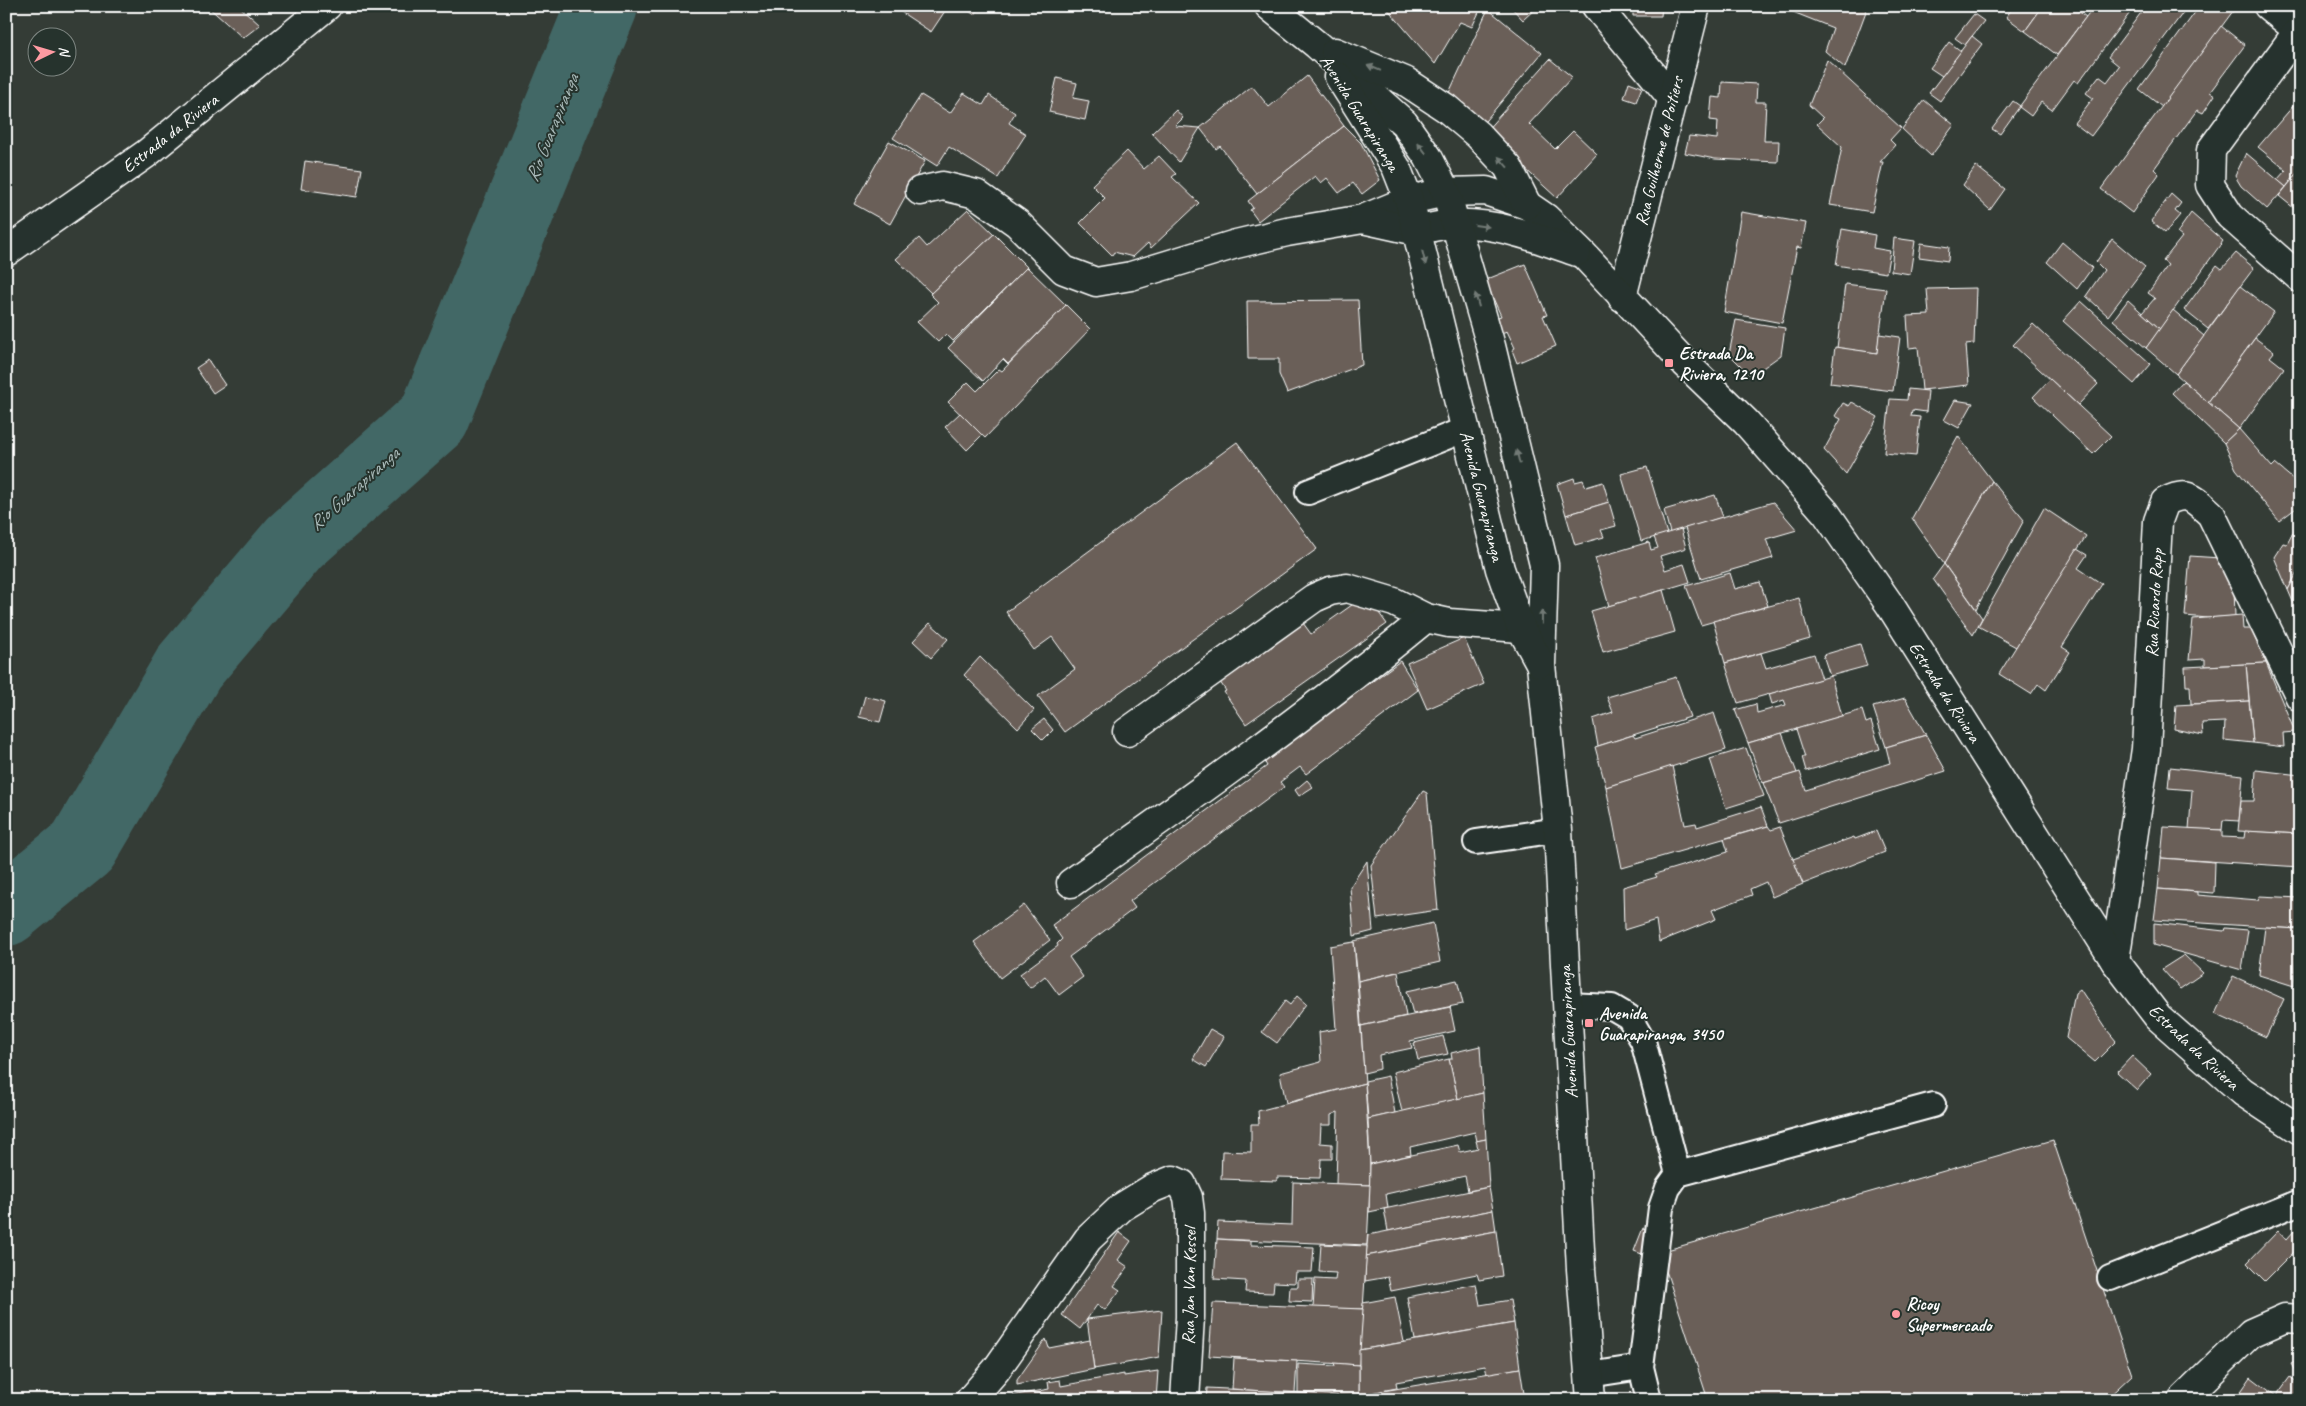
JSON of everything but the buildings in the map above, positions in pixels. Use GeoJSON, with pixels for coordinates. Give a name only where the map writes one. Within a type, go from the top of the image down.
{"type":"FeatureCollection","features":[{"type":"Feature","properties":{"kind":"street","name":"Estrada da Riviera"},"geometry":{"type":"LineString","coordinates":[[6,252],[146,154],[327,6]]}},
{"type":"Feature","properties":{"kind":"street"},"geometry":{"type":"LineString","coordinates":[[1269,6],[1317,44],[1405,80],[1446,108],[1478,135],[1508,167],[1527,205]]}},
{"type":"Feature","properties":{"kind":"street"},"geometry":{"type":"LineString","coordinates":[[1596,6],[1673,99]]}},
{"type":"Feature","properties":{"kind":"street","name":"Rua Guilherme de Poitiers"},"geometry":{"type":"LineString","coordinates":[[1622,296],[1696,6]]}},
{"type":"Feature","properties":{"kind":"street"},"geometry":{"type":"LineString","coordinates":[[2268,6],[2299,32],[2211,150],[2210,185],[2230,216],[2300,278]]}},
{"type":"Feature","properties":{"kind":"street","name":"Avenida Guarapiranga"},"geometry":{"type":"LineString","coordinates":[[1317,44],[1404,123],[1428,157],[1446,192],[1491,346],[1544,565],[1541,665],[1558,830],[1581,1270],[1590,1387]]}},
{"type":"Feature","properties":{"kind":"street","name":"Avenida Guarapiranga"},"geometry":{"type":"LineString","coordinates":[[1317,44],[1396,167],[1409,200],[1500,569],[1521,628],[1541,665]]}},
{"type":"Feature","properties":{"kind":"street"},"geometry":{"type":"LineString","coordinates":[[920,191],[943,186],[976,194],[1017,223],[1064,270],[1096,282],[1131,276],[1245,242],[1287,232],[1363,219],[1417,231]]}},
{"type":"Feature","properties":{"kind":"street","name":"Estrada da Riviera"},"geometry":{"type":"LineString","coordinates":[[1363,219],[1409,200],[1446,192],[1486,191],[1527,205],[1546,218],[1583,254],[1685,363],[1746,422],[1826,513],[1890,605],[2115,961],[2158,1017],[2243,1092],[2300,1130]]}},
{"type":"Feature","properties":{"kind":"street","name":"Estrada da Riviera"},"geometry":{"type":"LineString","coordinates":[[1417,231],[1455,224],[1508,230],[1583,254]]}},
{"type":"Feature","properties":{"kind":"street","name":"Rua Ricardo Rapp"},"geometry":{"type":"LineString","coordinates":[[2115,961],[2146,749],[2158,521],[2165,502],[2178,495],[2192,496],[2211,514],[2300,697]]}},
{"type":"Feature","properties":{"kind":"street"},"geometry":{"type":"LineString","coordinates":[[1128,732],[1314,598],[1330,591],[1347,588],[1372,594],[1426,618],[1449,623],[1521,628]]}},
{"type":"Feature","properties":{"kind":"street"},"geometry":{"type":"LineString","coordinates":[[1071,884],[1261,749],[1348,683],[1426,618]]}},
{"type":"Feature","properties":{"kind":"street","name":"Rua Jan Van Kessel"},"geometry":{"type":"LineString","coordinates":[[970,1400],[996,1370],[1088,1239],[1122,1207],[1153,1188],[1173,1180],[1182,1184],[1188,1197],[1190,1213],[1190,1317],[1185,1400]]}},
{"type":"Feature","properties":{"kind":"street"},"geometry":{"type":"LineString","coordinates":[[2182,1400],[2251,1333],[2285,1318],[2300,1319]]}},
{"type":"Feature","properties":{"kind":"lane"},"geometry":{"type":"LineString","coordinates":[[1308,492],[1466,429]]}},
{"type":"Feature","properties":{"kind":"lane"},"geometry":{"type":"LineString","coordinates":[[1476,842],[1558,830]]}},
{"type":"Feature","properties":{"kind":"lane"},"geometry":{"type":"LineString","coordinates":[[1567,1005],[1612,1007],[1629,1017],[1644,1041],[1678,1174]]}},
{"type":"Feature","properties":{"kind":"lane"},"geometry":{"type":"LineString","coordinates":[[1649,1400],[1641,1368],[1661,1208],[1668,1188],[1678,1174],[1933,1105]]}},
{"type":"Feature","properties":{"kind":"lane"},"geometry":{"type":"LineString","coordinates":[[2110,1278],[2300,1202]]}},
{"type":"Feature","properties":{"kind":"lane"},"geometry":{"type":"LineString","coordinates":[[1590,1387],[1641,1368]]}},
{"type":"Feature","properties":{"kind":"waterway","name":"Rio Guarapiranga"},"geometry":{"type":"LineString","coordinates":[[6,910],[83,847],[189,667],[295,542],[434,418],[602,6]]}},
{"type":"Feature","properties":{"kind":"place","name":"Estrada Da Riviera, 1210"},"geometry":{"type":"Point","coordinates":[1669,363]}},
{"type":"Feature","properties":{"kind":"place","name":"Avenida Guarapiranga, 3450"},"geometry":{"type":"Point","coordinates":[1589,1023]}},
{"type":"Feature","properties":{"kind":"place","name":"Ricoy Supermercado"},"geometry":{"type":"Point","coordinates":[1896,1314]}}]}
